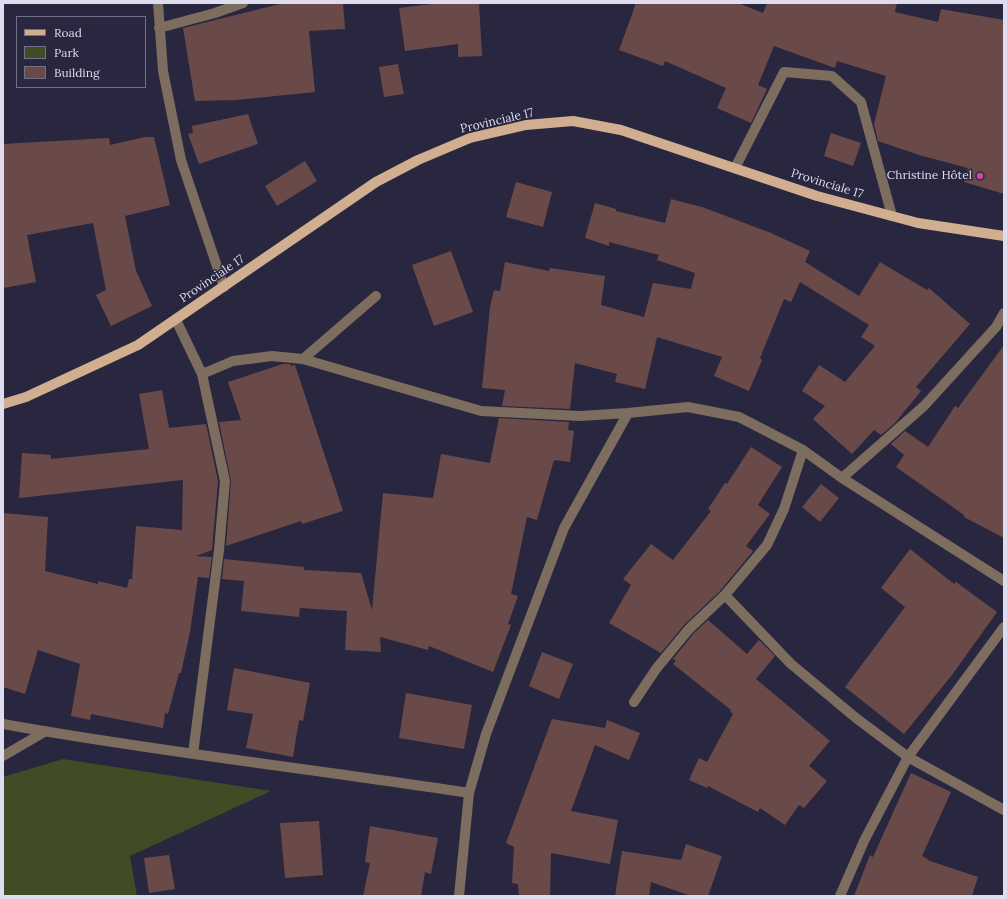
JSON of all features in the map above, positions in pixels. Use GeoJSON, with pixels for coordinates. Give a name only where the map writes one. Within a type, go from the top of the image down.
{"type":"FeatureCollection","features":[{"type":"Feature","properties":{"kind":"main road","name":"Provinciale 17"},"geometry":{"type":"LineString","coordinates":[[3,404],[26,397],[138,345],[376,182],[418,160],[470,138],[519,127],[573,121],[621,130],[817,196],[918,223],[1004,236]]}},
{"type":"Feature","properties":{"kind":"street"},"geometry":{"type":"LineString","coordinates":[[158,3],[163,71],[180,160],[224,287]]}},
{"type":"Feature","properties":{"kind":"street"},"geometry":{"type":"LineString","coordinates":[[159,28],[215,13],[243,3]]}},
{"type":"Feature","properties":{"kind":"street"},"geometry":{"type":"LineString","coordinates":[[735,168],[784,72],[832,76],[861,102],[892,216]]}},
{"type":"Feature","properties":{"kind":"street"},"geometry":{"type":"LineString","coordinates":[[304,359],[376,296]]}},
{"type":"Feature","properties":{"kind":"street"},"geometry":{"type":"LineString","coordinates":[[842,478],[924,406],[996,327],[1004,313]]}},
{"type":"Feature","properties":{"kind":"street"},"geometry":{"type":"LineString","coordinates":[[176,320],[202,374],[225,481],[219,550],[193,754]]}},
{"type":"Feature","properties":{"kind":"street"},"geometry":{"type":"LineString","coordinates":[[202,374],[233,361],[272,356],[304,359],[480,411],[580,416],[688,407],[739,417],[803,450],[842,478],[1004,581]]}},
{"type":"Feature","properties":{"kind":"street"},"geometry":{"type":"LineString","coordinates":[[459,896],[469,793],[486,734],[564,528],[628,413]]}},
{"type":"Feature","properties":{"kind":"street"},"geometry":{"type":"LineString","coordinates":[[634,702],[656,669],[689,629],[725,595],[767,545],[784,509],[803,450]]}},
{"type":"Feature","properties":{"kind":"street"},"geometry":{"type":"LineString","coordinates":[[725,595],[792,664],[856,718],[908,756],[1004,810]]}},
{"type":"Feature","properties":{"kind":"street"},"geometry":{"type":"LineString","coordinates":[[840,896],[864,841],[908,756],[1004,627]]}},
{"type":"Feature","properties":{"kind":"street"},"geometry":{"type":"LineString","coordinates":[[3,724],[125,745],[340,773],[469,793]]}},
{"type":"Feature","properties":{"kind":"street"},"geometry":{"type":"LineString","coordinates":[[3,756],[46,732]]}},
{"type":"Feature","properties":{"kind":"green space"},"geometry":{"type":"Polygon","coordinates":[[[63,759],[271,791],[130,856],[137,896],[3,896],[3,777],[63,759]]]}},
{"type":"Feature","properties":{"kind":"building"},"geometry":{"type":"Polygon","coordinates":[[[284,3],[343,3],[345,29],[309,31],[315,92],[236,100],[195,101],[183,28],[284,3]]]}},
{"type":"Feature","properties":{"kind":"building"},"geometry":{"type":"Polygon","coordinates":[[[439,3],[479,3],[482,56],[458,57],[458,44],[405,51],[399,8],[439,3]]]}},
{"type":"Feature","properties":{"kind":"building"},"geometry":{"type":"Polygon","coordinates":[[[636,3],[738,3],[763,13],[767,3],[897,3],[895,12],[938,22],[941,9],[1004,20],[1004,194],[964,182],[968,168],[919,155],[878,141],[874,124],[886,76],[837,61],[835,68],[774,46],[758,85],[767,89],[751,123],[717,108],[726,88],[665,61],[663,66],[619,50],[636,3]]]}},
{"type":"Feature","properties":{"kind":"building"},"geometry":{"type":"Polygon","coordinates":[[[398,64],[404,94],[384,97],[379,67],[398,64]]]}},
{"type":"Feature","properties":{"kind":"building"},"geometry":{"type":"Polygon","coordinates":[[[248,114],[258,144],[199,164],[188,134],[193,133],[192,126],[248,114]]]}},
{"type":"Feature","properties":{"kind":"building"},"geometry":{"type":"Polygon","coordinates":[[[831,133],[861,143],[853,166],[824,156],[831,133]]]}},
{"type":"Feature","properties":{"kind":"building"},"geometry":{"type":"Polygon","coordinates":[[[145,137],[154,137],[170,205],[125,216],[136,271],[152,306],[111,326],[96,295],[106,290],[93,223],[27,235],[36,282],[3,288],[3,144],[109,138],[110,145],[145,137]]]}},
{"type":"Feature","properties":{"kind":"building"},"geometry":{"type":"Polygon","coordinates":[[[305,161],[317,181],[277,206],[265,186],[305,161]]]}},
{"type":"Feature","properties":{"kind":"building"},"geometry":{"type":"Polygon","coordinates":[[[516,182],[552,192],[543,227],[506,217],[516,182]]]}},
{"type":"Feature","properties":{"kind":"building"},"geometry":{"type":"Polygon","coordinates":[[[671,199],[702,207],[771,233],[810,251],[805,262],[859,296],[880,262],[927,290],[929,288],[970,324],[916,387],[921,391],[894,424],[881,435],[874,430],[852,454],[813,419],[825,406],[802,391],[819,365],[845,382],[875,346],[861,337],[869,325],[800,282],[791,302],[784,299],[760,358],[762,360],[749,391],[714,376],[722,357],[657,337],[645,389],[615,382],[617,374],[575,363],[570,409],[502,406],[505,390],[482,388],[490,307],[494,290],[500,291],[505,262],[549,271],[550,268],[605,276],[601,305],[644,317],[653,283],[691,289],[695,273],[657,260],[659,255],[609,242],[609,246],[585,238],[595,203],[616,209],[616,211],[665,223],[671,199]]]}},
{"type":"Feature","properties":{"kind":"building"},"geometry":{"type":"Polygon","coordinates":[[[451,251],[473,312],[434,326],[412,265],[451,251]]]}},
{"type":"Feature","properties":{"kind":"building"},"geometry":{"type":"Polygon","coordinates":[[[1004,345],[1004,538],[964,517],[964,515],[896,467],[904,455],[891,444],[905,431],[928,447],[955,406],[958,408],[1004,345]]]}},
{"type":"Feature","properties":{"kind":"building"},"geometry":{"type":"Polygon","coordinates":[[[283,364],[290,364],[291,366],[295,365],[343,511],[302,524],[301,521],[226,546],[231,481],[219,422],[241,420],[228,382],[283,364]]]}},
{"type":"Feature","properties":{"kind":"building"},"geometry":{"type":"Polygon","coordinates":[[[162,390],[169,428],[206,424],[218,481],[212,550],[196,556],[212,557],[209,578],[198,577],[190,632],[181,673],[179,673],[168,714],[165,713],[163,728],[91,714],[90,720],[71,716],[80,664],[38,650],[25,694],[3,687],[3,513],[48,517],[45,571],[98,584],[98,581],[127,588],[129,579],[132,579],[136,526],[182,530],[183,480],[19,498],[22,453],[51,455],[51,459],[149,449],[139,394],[162,390]]]}},
{"type":"Feature","properties":{"kind":"building"},"geometry":{"type":"Polygon","coordinates":[[[499,418],[569,422],[568,430],[574,431],[570,462],[554,460],[537,520],[527,517],[511,594],[518,596],[508,624],[511,625],[493,672],[429,646],[428,650],[380,637],[381,652],[345,650],[347,611],[300,608],[299,617],[241,611],[244,581],[222,579],[224,559],[304,567],[304,570],[361,573],[372,610],[383,493],[433,498],[441,454],[490,463],[499,418]]]}},
{"type":"Feature","properties":{"kind":"building"},"geometry":{"type":"Polygon","coordinates":[[[751,447],[782,467],[758,505],[770,514],[746,546],[753,551],[720,591],[684,625],[661,653],[609,623],[631,585],[623,579],[651,544],[673,560],[711,511],[708,509],[725,483],[727,484],[751,447]]]}},
{"type":"Feature","properties":{"kind":"building"},"geometry":{"type":"Polygon","coordinates":[[[821,484],[839,498],[820,522],[802,507],[821,484]]]}},
{"type":"Feature","properties":{"kind":"building"},"geometry":{"type":"Polygon","coordinates":[[[910,549],[954,584],[956,582],[997,612],[952,675],[904,734],[845,687],[905,607],[881,588],[910,549]]]}},
{"type":"Feature","properties":{"kind":"building"},"geometry":{"type":"Polygon","coordinates":[[[708,620],[747,654],[759,640],[775,656],[756,679],[830,741],[809,766],[827,781],[804,808],[799,805],[785,825],[760,808],[758,812],[708,786],[707,788],[689,780],[699,758],[707,762],[733,714],[730,711],[731,710],[673,664],[676,661],[673,659],[694,633],[708,620]]]}},
{"type":"Feature","properties":{"kind":"building"},"geometry":{"type":"Polygon","coordinates":[[[542,652],[573,664],[559,699],[529,686],[542,652]]]}},
{"type":"Feature","properties":{"kind":"building"},"geometry":{"type":"Polygon","coordinates":[[[234,668],[310,683],[303,721],[299,720],[293,757],[246,748],[253,714],[227,710],[234,668]]]}},
{"type":"Feature","properties":{"kind":"building"},"geometry":{"type":"Polygon","coordinates":[[[406,693],[472,705],[464,749],[399,738],[406,693]]]}},
{"type":"Feature","properties":{"kind":"building"},"geometry":{"type":"Polygon","coordinates":[[[552,719],[605,728],[607,720],[640,733],[629,760],[595,745],[571,811],[618,820],[610,864],[551,853],[550,896],[519,896],[518,884],[512,883],[514,847],[506,843],[552,719]]]}},
{"type":"Feature","properties":{"kind":"building"},"geometry":{"type":"Polygon","coordinates":[[[911,773],[951,792],[922,856],[928,859],[927,860],[978,877],[972,896],[854,896],[870,855],[873,857],[911,773]]]}},
{"type":"Feature","properties":{"kind":"building"},"geometry":{"type":"Polygon","coordinates":[[[319,821],[323,875],[285,878],[280,823],[319,821]]]}},
{"type":"Feature","properties":{"kind":"building"},"geometry":{"type":"Polygon","coordinates":[[[370,826],[438,838],[431,874],[425,872],[421,896],[363,896],[370,863],[365,862],[370,826]]]}},
{"type":"Feature","properties":{"kind":"building"},"geometry":{"type":"Polygon","coordinates":[[[686,844],[722,856],[708,896],[691,896],[651,882],[649,896],[615,896],[622,851],[681,860],[686,844]]]}},
{"type":"Feature","properties":{"kind":"building"},"geometry":{"type":"Polygon","coordinates":[[[169,855],[175,889],[149,893],[144,858],[169,855]]]}},
{"type":"Feature","properties":{"kind":"place","name":"Christine Hôtel"},"geometry":{"type":"Point","coordinates":[980,176]}}]}
